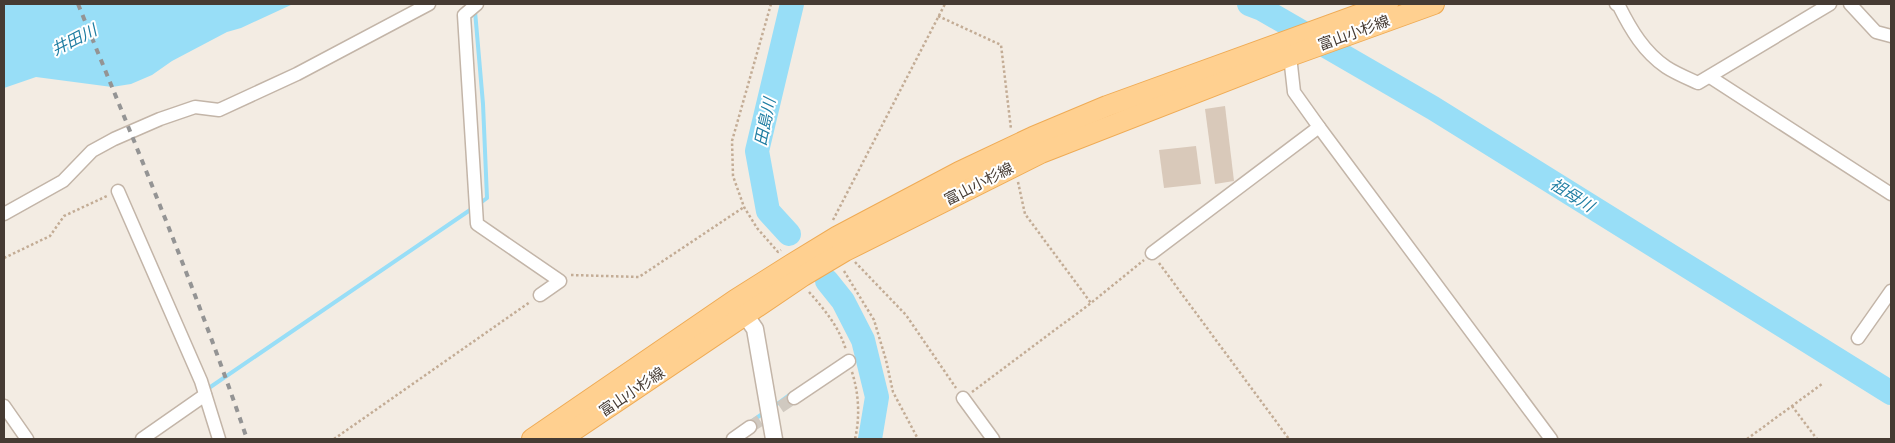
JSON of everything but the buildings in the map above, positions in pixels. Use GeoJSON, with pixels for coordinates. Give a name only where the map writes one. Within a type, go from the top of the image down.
{"type":"FeatureCollection","features":[{"type":"Feature","properties":{"kind":"main road","name":"富山小杉線"},"geometry":{"type":"LineString","coordinates":[[532,439],[741,308],[803,276],[840,254],[1041,153],[1292,49],[1319,28],[1388,4]]}},
{"type":"Feature","properties":{"kind":"main road","name":"富山小杉線"},"geometry":{"type":"LineString","coordinates":[[561,439],[838,236],[959,172],[1024,141],[1107,106],[1292,49],[1338,38],[1434,4]]}},
{"type":"Feature","properties":{"kind":"street"},"geometry":{"type":"LineString","coordinates":[[4,214],[63,181],[92,151],[114,139],[194,107],[219,110],[297,74],[429,4]]}},
{"type":"Feature","properties":{"kind":"street"},"geometry":{"type":"LineString","coordinates":[[477,4],[464,15],[477,224],[560,281],[540,295]]}},
{"type":"Feature","properties":{"kind":"street"},"geometry":{"type":"LineString","coordinates":[[1616,4],[1619,6],[1631,30],[1648,52],[1667,68],[1698,83],[1830,4]]}},
{"type":"Feature","properties":{"kind":"street"},"geometry":{"type":"LineString","coordinates":[[1850,4],[1876,32],[1891,36]]}},
{"type":"Feature","properties":{"kind":"street"},"geometry":{"type":"LineString","coordinates":[[1292,49],[1294,92],[1551,439]]}},
{"type":"Feature","properties":{"kind":"street"},"geometry":{"type":"LineString","coordinates":[[1710,77],[1891,194]]}},
{"type":"Feature","properties":{"kind":"street"},"geometry":{"type":"LineString","coordinates":[[1152,253],[1319,127]]}},
{"type":"Feature","properties":{"kind":"street"},"geometry":{"type":"LineString","coordinates":[[118,191],[201,381],[219,439]]}},
{"type":"Feature","properties":{"kind":"street"},"geometry":{"type":"LineString","coordinates":[[1858,338],[1891,291]]}},
{"type":"Feature","properties":{"kind":"street"},"geometry":{"type":"LineString","coordinates":[[741,308],[755,329],[774,439]]}},
{"type":"Feature","properties":{"kind":"street"},"geometry":{"type":"LineString","coordinates":[[794,398],[849,361]]}},
{"type":"Feature","properties":{"kind":"street"},"geometry":{"type":"LineString","coordinates":[[142,439],[205,395]]}},
{"type":"Feature","properties":{"kind":"street"},"geometry":{"type":"LineString","coordinates":[[963,398],[993,439]]}},
{"type":"Feature","properties":{"kind":"street"},"geometry":{"type":"LineString","coordinates":[[4,406],[27,439]]}},
{"type":"Feature","properties":{"kind":"street"},"geometry":{"type":"LineString","coordinates":[[733,439],[750,427]]}},
{"type":"Feature","properties":{"kind":"path"},"geometry":{"type":"LineString","coordinates":[[770,4],[732,142],[733,176],[744,207],[757,228],[778,252],[786,248]]}},
{"type":"Feature","properties":{"kind":"path"},"geometry":{"type":"LineString","coordinates":[[832,221],[944,4]]}},
{"type":"Feature","properties":{"kind":"path"},"geometry":{"type":"LineString","coordinates":[[938,16],[1001,45],[1012,135]]}},
{"type":"Feature","properties":{"kind":"path"},"geometry":{"type":"LineString","coordinates":[[1018,180],[1025,214],[1091,303]]}},
{"type":"Feature","properties":{"kind":"path"},"geometry":{"type":"LineString","coordinates":[[4,258],[50,236],[64,216],[118,191]]}},
{"type":"Feature","properties":{"kind":"path"},"geometry":{"type":"LineString","coordinates":[[560,281],[569,275],[639,277],[744,207]]}},
{"type":"Feature","properties":{"kind":"path"},"geometry":{"type":"LineString","coordinates":[[840,254],[906,315],[963,398],[1091,303],[1152,253],[1289,439]]}},
{"type":"Feature","properties":{"kind":"path"},"geometry":{"type":"LineString","coordinates":[[840,254],[874,320],[893,392],[918,439]]}},
{"type":"Feature","properties":{"kind":"path"},"geometry":{"type":"LineString","coordinates":[[334,439],[540,295]]}},
{"type":"Feature","properties":{"kind":"path"},"geometry":{"type":"LineString","coordinates":[[1746,439],[1822,384]]}},
{"type":"Feature","properties":{"kind":"path"},"geometry":{"type":"LineString","coordinates":[[1792,406],[1817,439]]}},
{"type":"Feature","properties":{"kind":"water","name":"井田川"},"geometry":{"type":"Polygon","coordinates":[[[4,4],[293,4],[241,28],[227,32],[172,61],[152,75],[131,84],[112,87],[36,77],[4,88],[4,4]]]}},
{"type":"Feature","properties":{"kind":"waterway","name":"田島川"},"geometry":{"type":"LineString","coordinates":[[789,234],[768,211],[757,151],[792,4]]}},
{"type":"Feature","properties":{"kind":"waterway","name":"祖母川"},"geometry":{"type":"LineString","coordinates":[[1249,4],[1262,9],[1433,108],[1891,393]]}},
{"type":"Feature","properties":{"kind":"waterway"},"geometry":{"type":"LineString","coordinates":[[475,11],[483,104],[487,198],[479,204]]}},
{"type":"Feature","properties":{"kind":"waterway"},"geometry":{"type":"LineString","coordinates":[[206,390],[473,208]]}},
{"type":"Feature","properties":{"kind":"waterway","name":"田島川"},"geometry":{"type":"LineString","coordinates":[[827,281],[843,301],[863,340],[877,397],[870,439]]}},
{"type":"Feature","properties":{"kind":"waterway"},"geometry":{"type":"LineString","coordinates":[[773,407],[792,393]]}},
{"type":"Feature","properties":{"kind":"waterway"},"geometry":{"type":"LineString","coordinates":[[748,424],[765,412]]}},
{"type":"Feature","properties":{"kind":"tunnel"},"geometry":{"type":"LineString","coordinates":[[750,427],[794,398]]}},
{"type":"Feature","properties":{"kind":"railway"},"geometry":{"type":"LineString","coordinates":[[78,4],[187,275],[247,439]]}}]}
